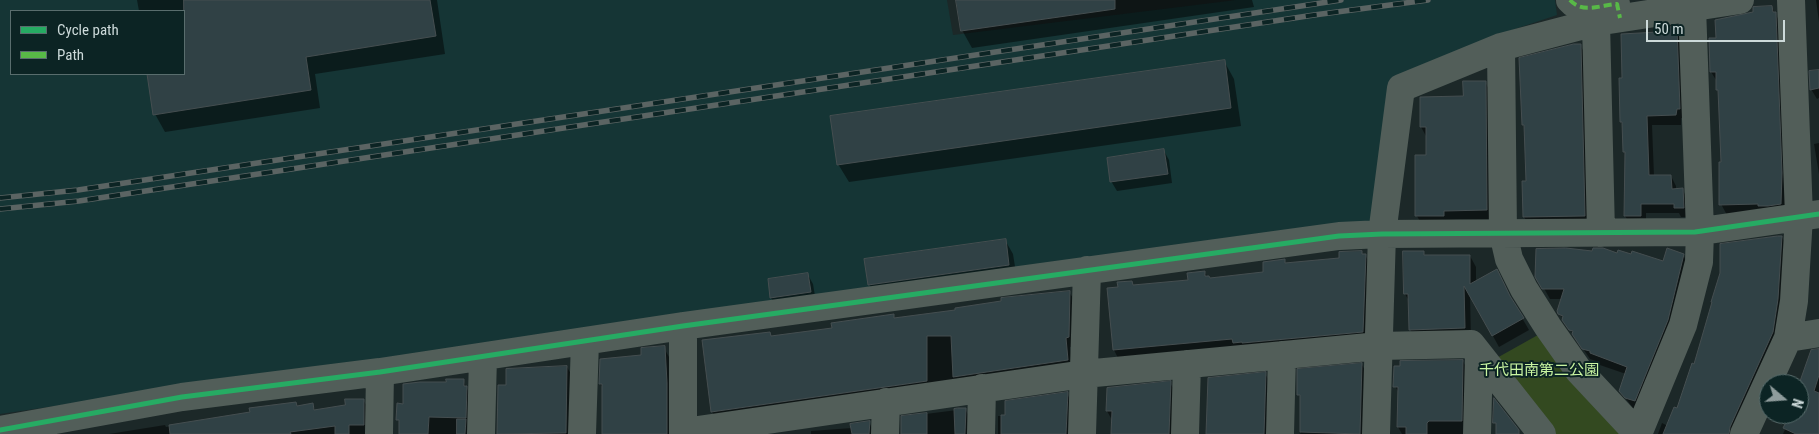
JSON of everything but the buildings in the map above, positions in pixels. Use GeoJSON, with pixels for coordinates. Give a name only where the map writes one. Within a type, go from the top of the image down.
{"type":"FeatureCollection","features":[{"type":"Feature","properties":{"kind":"street"},"geometry":{"type":"LineString","coordinates":[[1570,0],[1575,6],[1583,8],[1617,4],[1608,20],[1601,233]]}},
{"type":"Feature","properties":{"kind":"street"},"geometry":{"type":"LineString","coordinates":[[1376,434],[1382,234],[1400,88],[1501,47],[1608,20],[1740,0]]}},
{"type":"Feature","properties":{"kind":"street"},"geometry":{"type":"LineString","coordinates":[[1744,434],[1788,338],[1809,215],[1807,93],[1790,0]]}},
{"type":"Feature","properties":{"kind":"street"},"geometry":{"type":"LineString","coordinates":[[1501,47],[1503,233],[1509,259],[1524,289],[1579,371],[1638,434],[1684,325],[1699,262],[1700,231],[1692,7]]}},
{"type":"Feature","properties":{"kind":"street"},"geometry":{"type":"LineString","coordinates":[[0,430],[182,397],[380,372],[683,326],[1339,236],[1700,231],[1809,215]]}},
{"type":"Feature","properties":{"kind":"street"},"geometry":{"type":"LineString","coordinates":[[1082,434],[1086,270]]}},
{"type":"Feature","properties":{"kind":"street"},"geometry":{"type":"LineString","coordinates":[[683,326],[684,433],[786,425],[886,402],[1084,374],[1379,346],[1471,344],[1542,434]]}},
{"type":"Feature","properties":{"kind":"street"},"geometry":{"type":"LineString","coordinates":[[1788,338],[1819,333]]}},
{"type":"Feature","properties":{"kind":"street"},"geometry":{"type":"LineString","coordinates":[[582,434],[585,341]]}},
{"type":"Feature","properties":{"kind":"street"},"geometry":{"type":"LineString","coordinates":[[1280,434],[1282,355]]}},
{"type":"Feature","properties":{"kind":"street"},"geometry":{"type":"LineString","coordinates":[[1478,434],[1479,355]]}},
{"type":"Feature","properties":{"kind":"street"},"geometry":{"type":"LineString","coordinates":[[482,356],[482,434]]}},
{"type":"Feature","properties":{"kind":"street"},"geometry":{"type":"LineString","coordinates":[[1184,434],[1187,364]]}},
{"type":"Feature","properties":{"kind":"street"},"geometry":{"type":"LineString","coordinates":[[379,434],[380,372]]}},
{"type":"Feature","properties":{"kind":"street"},"geometry":{"type":"LineString","coordinates":[[981,434],[982,388]]}},
{"type":"Feature","properties":{"kind":"street"},"geometry":{"type":"LineString","coordinates":[[886,402],[886,434]]}},
{"type":"Feature","properties":{"kind":"shaded area"},"geometry":{"type":"Polygon","coordinates":[[[0,0],[947,0],[953,35],[1236,0],[1555,0],[1557,15],[1515,29],[1392,81],[1374,225],[621,324],[0,414],[0,0]]]}},
{"type":"Feature","properties":{"kind":"green space","name":"千代田南第二公園"},"geometry":{"type":"Polygon","coordinates":[[[1545,331],[1631,434],[1554,434],[1495,359],[1545,331]]]}},
{"type":"Feature","properties":{"kind":"railway"},"geometry":{"type":"LineString","coordinates":[[0,198],[78,190],[1341,0]]}},
{"type":"Feature","properties":{"kind":"railway"},"geometry":{"type":"LineString","coordinates":[[0,209],[79,201],[1314,15],[1428,0]]}},
{"type":"Feature","properties":{"kind":"marked path"},"geometry":{"type":"LineString","coordinates":[[1570,0],[1580,7],[1586,8],[1617,4],[1620,18]]}},
{"type":"Feature","properties":{"kind":"cycle path"},"geometry":{"type":"LineString","coordinates":[[0,430],[182,397],[380,372],[683,326],[1339,236],[1382,234],[1695,232],[1819,214]]}}]}
